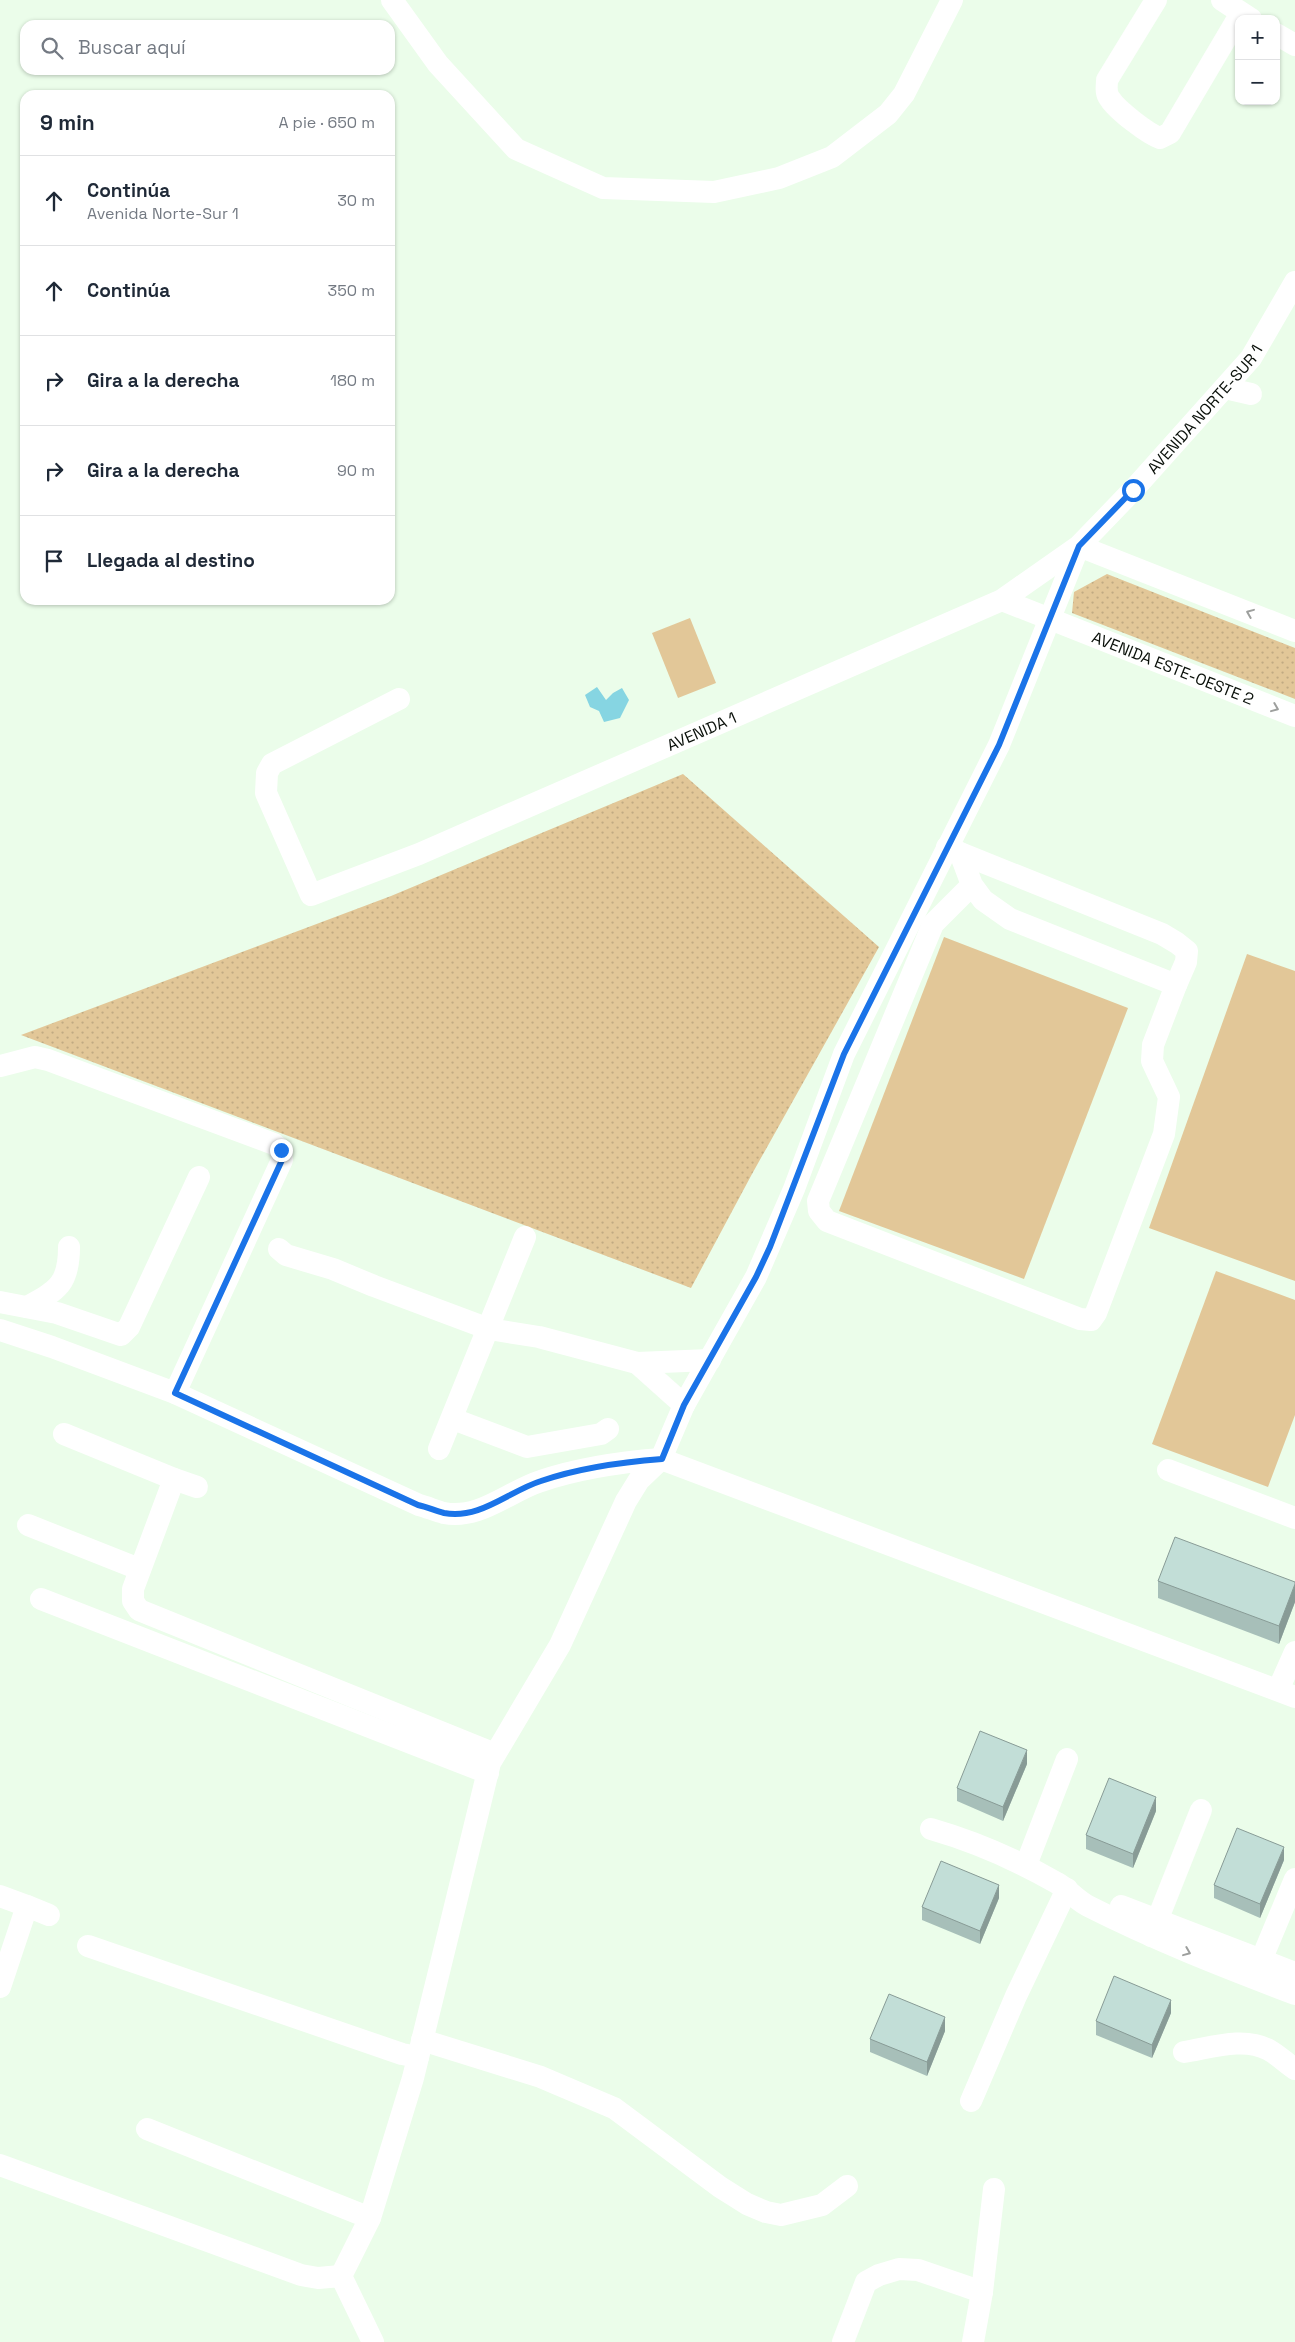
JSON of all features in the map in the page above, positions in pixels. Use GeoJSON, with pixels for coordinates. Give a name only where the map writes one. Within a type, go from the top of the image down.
{"type":"FeatureCollection","features":[{"type":"Feature","properties":{"kind":"street"},"geometry":{"type":"LineString","coordinates":[[392,0],[438,64],[516,149],[602,188],[714,192],[779,178],[832,157],[888,114],[904,94],[952,0]]}},
{"type":"Feature","properties":{"kind":"street"},"geometry":{"type":"LineString","coordinates":[[1156,0],[1107,80],[1106,89],[1109,98],[1150,134],[1160,138],[1170,133],[1235,33]]}},
{"type":"Feature","properties":{"kind":"street"},"geometry":{"type":"LineString","coordinates":[[1222,0],[1244,15]]}},
{"type":"Feature","properties":{"kind":"street"},"geometry":{"type":"LineString","coordinates":[[1280,36],[1295,45]]}},
{"type":"Feature","properties":{"kind":"street","name":"AVENIDA NORTE-SUR 1"},"geometry":{"type":"LineString","coordinates":[[1079,546],[1133,490],[1251,358],[1295,282]]}},
{"type":"Feature","properties":{"kind":"street"},"geometry":{"type":"LineString","coordinates":[[1225,388],[1251,394]]}},
{"type":"Feature","properties":{"kind":"street"},"geometry":{"type":"LineString","coordinates":[[341,2276],[370,2218],[420,2049],[491,1763],[560,1645],[626,1501],[639,1480],[662,1459],[684,1405],[756,1277],[770,1247],[840,1062],[953,850],[999,745],[1079,546],[1295,631]]}},
{"type":"Feature","properties":{"kind":"street","name":"AVENIDA 1"},"geometry":{"type":"LineString","coordinates":[[399,699],[272,764],[267,773],[266,793],[311,895],[419,854],[1002,600],[1079,546]]}},
{"type":"Feature","properties":{"kind":"street","name":"AVENIDA ESTE-OESTE 2"},"geometry":{"type":"LineString","coordinates":[[1002,600],[1295,716]]}},
{"type":"Feature","properties":{"kind":"street"},"geometry":{"type":"LineString","coordinates":[[953,850],[983,900],[1010,919],[1176,985]]}},
{"type":"Feature","properties":{"kind":"street"},"geometry":{"type":"LineString","coordinates":[[953,850],[1177,943],[1186,951],[1186,962],[1152,1045],[1152,1060],[1168,1097],[1164,1134],[1096,1313],[1091,1320],[1080,1319],[827,1221],[819,1211],[818,1201],[933,924],[972,884]]}},
{"type":"Feature","properties":{"kind":"street"},"geometry":{"type":"LineString","coordinates":[[0,1066],[35,1057],[48,1060],[274,1144],[281,1150],[282,1160],[175,1393]]}},
{"type":"Feature","properties":{"kind":"street"},"geometry":{"type":"LineString","coordinates":[[0,1302],[57,1313],[121,1335],[129,1327],[199,1177]]}},
{"type":"Feature","properties":{"kind":"street"},"geometry":{"type":"LineString","coordinates":[[439,1449],[453,1419],[525,1236]]}},
{"type":"Feature","properties":{"kind":"street"},"geometry":{"type":"LineString","coordinates":[[27,1307],[52,1293],[63,1282],[69,1266],[69,1247]]}},
{"type":"Feature","properties":{"kind":"street"},"geometry":{"type":"LineString","coordinates":[[279,1249],[286,1255],[333,1269],[489,1329],[539,1338],[637,1363],[710,1360]]}},
{"type":"Feature","properties":{"kind":"street"},"geometry":{"type":"LineString","coordinates":[[0,1330],[52,1347],[175,1393],[418,1505],[445,1513],[468,1513],[499,1501],[538,1481],[563,1474],[629,1461],[662,1459],[1286,1693],[1295,1652]]}},
{"type":"Feature","properties":{"kind":"street"},"geometry":{"type":"LineString","coordinates":[[637,1363],[684,1405]]}},
{"type":"Feature","properties":{"kind":"street"},"geometry":{"type":"LineString","coordinates":[[453,1419],[527,1447],[601,1434],[608,1429]]}},
{"type":"Feature","properties":{"kind":"street"},"geometry":{"type":"LineString","coordinates":[[64,1434],[197,1487]]}},
{"type":"Feature","properties":{"kind":"street"},"geometry":{"type":"LineString","coordinates":[[1168,1470],[1295,1518]]}},
{"type":"Feature","properties":{"kind":"street"},"geometry":{"type":"LineString","coordinates":[[174,1478],[133,1589],[133,1601],[139,1610],[491,1763]]}},
{"type":"Feature","properties":{"kind":"street"},"geometry":{"type":"LineString","coordinates":[[28,1525],[139,1569]]}},
{"type":"Feature","properties":{"kind":"street"},"geometry":{"type":"LineString","coordinates":[[41,1599],[491,1763]]}},
{"type":"Feature","properties":{"kind":"street"},"geometry":{"type":"LineString","coordinates":[[1026,1865],[1067,1759]]}},
{"type":"Feature","properties":{"kind":"street"},"geometry":{"type":"LineString","coordinates":[[1154,1929],[1201,1810]]}},
{"type":"Feature","properties":{"kind":"street"},"geometry":{"type":"LineString","coordinates":[[931,1829],[972,1841],[1026,1865],[1067,1889],[1090,1893],[1154,1929],[1257,1970],[1295,1994]]}},
{"type":"Feature","properties":{"kind":"street"},"geometry":{"type":"LineString","coordinates":[[1257,1970],[1295,1879]]}},
{"type":"Feature","properties":{"kind":"street"},"geometry":{"type":"LineString","coordinates":[[971,2102],[1016,1996],[1067,1889]]}},
{"type":"Feature","properties":{"kind":"street"},"geometry":{"type":"LineString","coordinates":[[0,1896],[49,1915]]}},
{"type":"Feature","properties":{"kind":"street"},"geometry":{"type":"LineString","coordinates":[[0,1987],[27,1906]]}},
{"type":"Feature","properties":{"kind":"street"},"geometry":{"type":"LineString","coordinates":[[88,1946],[402,2054],[420,2049],[547,2080],[614,2108],[720,2187],[747,2204],[766,2212],[783,2215],[822,2205],[847,2186]]}},
{"type":"Feature","properties":{"kind":"street"},"geometry":{"type":"LineString","coordinates":[[1257,1970],[1295,1973]]}},
{"type":"Feature","properties":{"kind":"street"},"geometry":{"type":"LineString","coordinates":[[1184,2052],[1238,2043],[1254,2044],[1269,2050],[1295,2069]]}},
{"type":"Feature","properties":{"kind":"street"},"geometry":{"type":"LineString","coordinates":[[148,2129],[370,2218]]}},
{"type":"Feature","properties":{"kind":"street"},"geometry":{"type":"LineString","coordinates":[[0,2166],[291,2272],[314,2278],[341,2276]]}},
{"type":"Feature","properties":{"kind":"street"},"geometry":{"type":"LineString","coordinates":[[974,2342],[994,2189]]}},
{"type":"Feature","properties":{"kind":"street"},"geometry":{"type":"LineString","coordinates":[[843,2342],[866,2282],[879,2275],[899,2270],[918,2270],[982,2292]]}},
{"type":"Feature","properties":{"kind":"street"},"geometry":{"type":"LineString","coordinates":[[341,2276],[373,2342]]}},
{"type":"Feature","properties":{"kind":"shaded area"},"geometry":{"type":"Polygon","coordinates":[[[1107,574],[1295,648],[1295,699],[1072,613],[1074,592],[1107,574]]]}},
{"type":"Feature","properties":{"kind":"shaded area"},"geometry":{"type":"Polygon","coordinates":[[[690,618],[716,683],[678,698],[652,633],[690,618]]]}},
{"type":"Feature","properties":{"kind":"shaded area"},"geometry":{"type":"Polygon","coordinates":[[[683,774],[879,947],[752,1174],[691,1288],[21,1035],[391,896],[683,774]]]}},
{"type":"Feature","properties":{"kind":"shaded area"},"geometry":{"type":"Polygon","coordinates":[[[944,937],[1128,1008],[1024,1279],[839,1211],[944,937]]]}},
{"type":"Feature","properties":{"kind":"shaded area"},"geometry":{"type":"Polygon","coordinates":[[[1247,954],[1295,971],[1295,1281],[1149,1228],[1247,954]]]}},
{"type":"Feature","properties":{"kind":"shaded area"},"geometry":{"type":"Polygon","coordinates":[[[1216,1271],[1295,1300],[1295,1415],[1268,1487],[1152,1444],[1216,1271]]]}},
{"type":"Feature","properties":{"kind":"water"},"geometry":{"type":"Polygon","coordinates":[[[597,687],[606,700],[622,688],[629,700],[620,718],[604,722],[599,711],[590,707],[585,695],[597,687]]]}},
{"type":"Feature","properties":{"kind":"building"},"geometry":{"type":"Polygon","coordinates":[[[1175,1537],[1295,1582],[1279,1626],[1158,1581],[1175,1537]]]}},
{"type":"Feature","properties":{"kind":"building"},"geometry":{"type":"Polygon","coordinates":[[[980,1731],[1027,1750],[1003,1807],[957,1788],[980,1731]]]}},
{"type":"Feature","properties":{"kind":"building"},"geometry":{"type":"Polygon","coordinates":[[[1109,1778],[1156,1797],[1133,1854],[1086,1835],[1109,1778]]]}},
{"type":"Feature","properties":{"kind":"building"},"geometry":{"type":"Polygon","coordinates":[[[1237,1828],[1284,1847],[1260,1904],[1214,1885],[1237,1828]]]}},
{"type":"Feature","properties":{"kind":"building"},"geometry":{"type":"Polygon","coordinates":[[[941,1861],[999,1885],[980,1931],[922,1907],[941,1861]]]}},
{"type":"Feature","properties":{"kind":"building"},"geometry":{"type":"Polygon","coordinates":[[[1114,1976],[1171,2000],[1152,2045],[1096,2021],[1114,1976]]]}},
{"type":"Feature","properties":{"kind":"building"},"geometry":{"type":"Polygon","coordinates":[[[889,1994],[945,2017],[927,2062],[870,2039],[889,1994]]]}},
{"type":"Feature","properties":{"kind":"route"},"geometry":{"type":"LineString","coordinates":[[281,1150],[282,1160],[175,1393],[418,1505],[445,1513],[468,1513],[499,1501],[538,1481],[563,1474],[608,1467],[629,1461],[662,1459],[684,1405],[742,1303],[770,1247],[794,1189],[844,1054],[999,745],[1079,546],[1133,490]]}}]}
